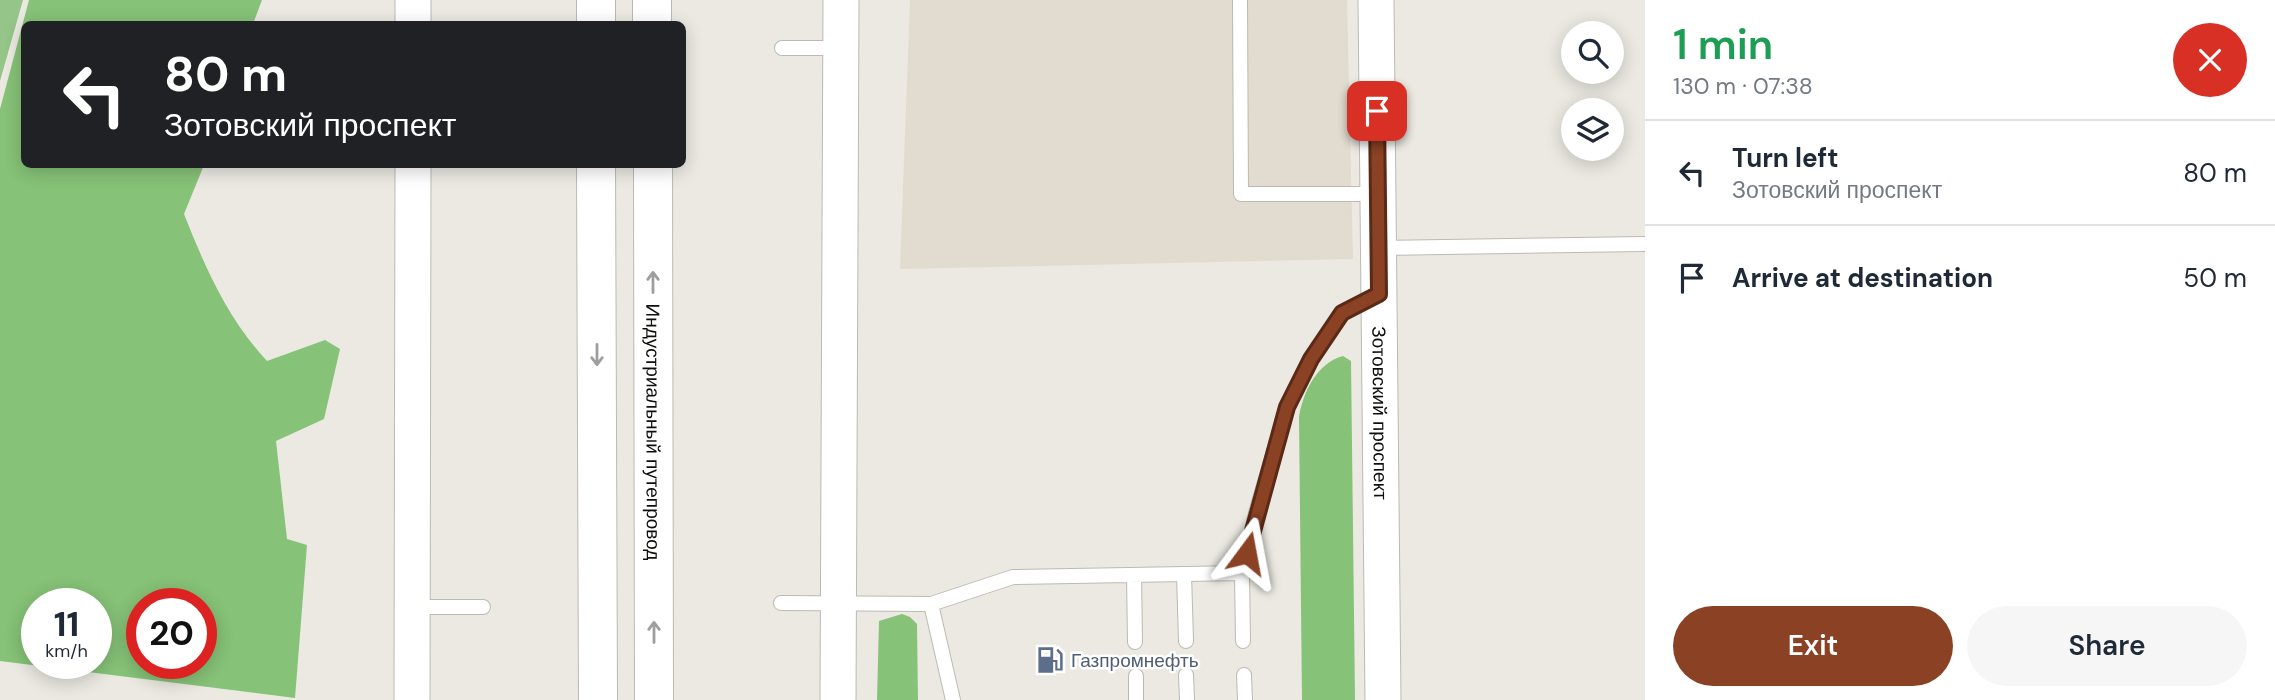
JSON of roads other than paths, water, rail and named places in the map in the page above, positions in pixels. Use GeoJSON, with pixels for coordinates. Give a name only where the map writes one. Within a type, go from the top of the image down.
{"type":"FeatureCollection","features":[{"type":"Feature","properties":{"kind":"main road"},"geometry":{"type":"LineString","coordinates":[[596,0],[596,21]]}},
{"type":"Feature","properties":{"kind":"main road"},"geometry":{"type":"LineString","coordinates":[[652,0],[652,21]]}},
{"type":"Feature","properties":{"kind":"main road"},"geometry":{"type":"LineString","coordinates":[[596,168],[598,700]]}},
{"type":"Feature","properties":{"kind":"main road","name":"Индустриальный путепровод"},"geometry":{"type":"LineString","coordinates":[[653,168],[654,700]]}},
{"type":"Feature","properties":{"kind":"street"},"geometry":{"type":"LineString","coordinates":[[413,0],[413,21]]}},
{"type":"Feature","properties":{"kind":"street"},"geometry":{"type":"LineString","coordinates":[[838,700],[841,0]]}},
{"type":"Feature","properties":{"kind":"street","name":"Зотовский проспект"},"geometry":{"type":"LineString","coordinates":[[1376,0],[1383,700]]}},
{"type":"Feature","properties":{"kind":"street"},"geometry":{"type":"LineString","coordinates":[[412,700],[413,168]]}},
{"type":"Feature","properties":{"kind":"lane"},"geometry":{"type":"LineString","coordinates":[[1240,0],[1241,194],[1378,194]]}},
{"type":"Feature","properties":{"kind":"lane"},"geometry":{"type":"LineString","coordinates":[[782,48],[841,48]]}},
{"type":"Feature","properties":{"kind":"lane"},"geometry":{"type":"LineString","coordinates":[[1379,248],[1645,244]]}},
{"type":"Feature","properties":{"kind":"lane"},"geometry":{"type":"LineString","coordinates":[[1243,641],[1242,573],[1256,513],[1287,407],[1311,359],[1342,313],[1379,294]]}},
{"type":"Feature","properties":{"kind":"lane"},"geometry":{"type":"LineString","coordinates":[[781,603],[930,604],[1013,577],[1242,573]]}},
{"type":"Feature","properties":{"kind":"lane"},"geometry":{"type":"LineString","coordinates":[[1184,574],[1186,641]]}},
{"type":"Feature","properties":{"kind":"lane"},"geometry":{"type":"LineString","coordinates":[[1134,575],[1135,642]]}},
{"type":"Feature","properties":{"kind":"lane"},"geometry":{"type":"LineString","coordinates":[[930,604],[953,700]]}},
{"type":"Feature","properties":{"kind":"lane"},"geometry":{"type":"LineString","coordinates":[[412,607],[483,607]]}},
{"type":"Feature","properties":{"kind":"lane"},"geometry":{"type":"LineString","coordinates":[[1244,675],[1245,700]]}},
{"type":"Feature","properties":{"kind":"lane"},"geometry":{"type":"LineString","coordinates":[[1136,676],[1136,700]]}},
{"type":"Feature","properties":{"kind":"lane"},"geometry":{"type":"LineString","coordinates":[[1186,676],[1187,700]]}},
{"type":"Feature","properties":{"kind":"place","name":"Газпромнефть"},"geometry":{"type":"Point","coordinates":[1050,660]}}]}
